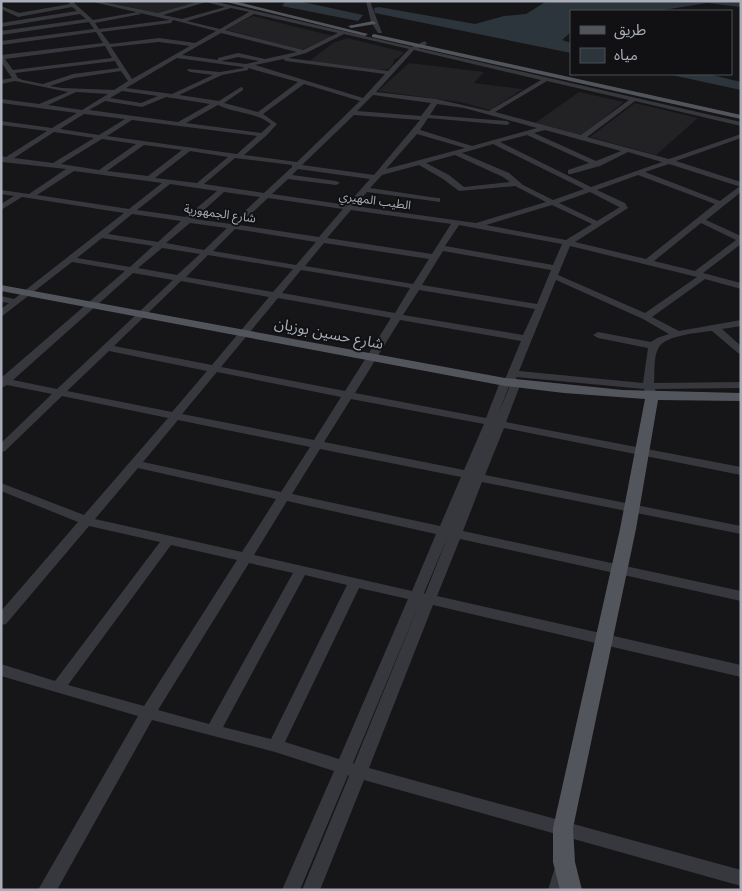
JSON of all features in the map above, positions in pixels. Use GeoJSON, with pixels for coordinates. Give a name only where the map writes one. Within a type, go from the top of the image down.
{"type":"FeatureCollection","features":[{"type":"Feature","properties":{"kind":"main road"},"geometry":{"type":"LineString","coordinates":[[225,1],[374,30],[416,46],[741,116]]}},
{"type":"Feature","properties":{"kind":"main road"},"geometry":{"type":"LineString","coordinates":[[236,1],[374,30]]}},
{"type":"Feature","properties":{"kind":"main road","name":"شارع حسين بوزيان"},"geometry":{"type":"LineString","coordinates":[[1,288],[370,358],[510,379],[741,397]]}},
{"type":"Feature","properties":{"kind":"main road"},"geometry":{"type":"LineString","coordinates":[[571,890],[564,862],[563,828],[643,452],[650,391]]}},
{"type":"Feature","properties":{"kind":"street"},"geometry":{"type":"LineString","coordinates":[[91,1],[181,20],[304,52]]}},
{"type":"Feature","properties":{"kind":"street"},"geometry":{"type":"LineString","coordinates":[[158,15],[206,1],[342,33],[416,46],[546,79],[741,124]]}},
{"type":"Feature","properties":{"kind":"street"},"geometry":{"type":"LineString","coordinates":[[368,1],[374,30]]}},
{"type":"Feature","properties":{"kind":"street"},"geometry":{"type":"LineString","coordinates":[[1,7],[18,15],[71,3],[92,21],[131,82]]}},
{"type":"Feature","properties":{"kind":"street"},"geometry":{"type":"LineString","coordinates":[[1,43],[181,20],[230,7]]}},
{"type":"Feature","properties":{"kind":"street"},"geometry":{"type":"LineString","coordinates":[[1,25],[82,12]]}},
{"type":"Feature","properties":{"kind":"street"},"geometry":{"type":"LineString","coordinates":[[3,159],[219,30],[253,12]]}},
{"type":"Feature","properties":{"kind":"street"},"geometry":{"type":"LineString","coordinates":[[1,33],[147,13]]}},
{"type":"Feature","properties":{"kind":"street"},"geometry":{"type":"LineString","coordinates":[[245,66],[304,52],[342,33]]}},
{"type":"Feature","properties":{"kind":"street"},"geometry":{"type":"LineString","coordinates":[[16,79],[2,58],[158,40],[196,45]]}},
{"type":"Feature","properties":{"kind":"street"},"geometry":{"type":"LineString","coordinates":[[1,449],[352,113],[416,46]]}},
{"type":"Feature","properties":{"kind":"street"},"geometry":{"type":"LineString","coordinates":[[230,49],[238,55]]}},
{"type":"Feature","properties":{"kind":"street"},"geometry":{"type":"LineString","coordinates":[[211,61],[238,55],[266,61]]}},
{"type":"Feature","properties":{"kind":"street"},"geometry":{"type":"LineString","coordinates":[[176,56],[255,68],[364,100]]}},
{"type":"Feature","properties":{"kind":"street"},"geometry":{"type":"LineString","coordinates":[[282,58],[391,73]]}},
{"type":"Feature","properties":{"kind":"street"},"geometry":{"type":"LineString","coordinates":[[11,72],[117,59]]}},
{"type":"Feature","properties":{"kind":"street"},"geometry":{"type":"LineString","coordinates":[[104,99],[145,105],[220,74],[255,68]]}},
{"type":"Feature","properties":{"kind":"street"},"geometry":{"type":"LineString","coordinates":[[42,86],[73,76],[124,69]]}},
{"type":"Feature","properties":{"kind":"street"},"geometry":{"type":"LineString","coordinates":[[190,70],[220,74]]}},
{"type":"Feature","properties":{"kind":"street"},"geometry":{"type":"LineString","coordinates":[[1,82],[16,79],[42,86],[75,91],[119,90],[218,103],[227,107],[259,114],[274,124],[264,135],[198,186]]}},
{"type":"Feature","properties":{"kind":"street"},"geometry":{"type":"LineString","coordinates":[[490,113],[546,79]]}},
{"type":"Feature","properties":{"kind":"street"},"geometry":{"type":"LineString","coordinates":[[259,114],[302,82]]}},
{"type":"Feature","properties":{"kind":"street"},"geometry":{"type":"LineString","coordinates":[[181,123],[241,89]]}},
{"type":"Feature","properties":{"kind":"street"},"geometry":{"type":"LineString","coordinates":[[40,106],[75,91]]}},
{"type":"Feature","properties":{"kind":"street"},"geometry":{"type":"LineString","coordinates":[[372,92],[436,101],[534,124],[668,161],[741,186],[648,261]]}},
{"type":"Feature","properties":{"kind":"street"},"geometry":{"type":"LineString","coordinates":[[583,138],[634,99]]}},
{"type":"Feature","properties":{"kind":"street"},"geometry":{"type":"LineString","coordinates":[[1,101],[264,135]]}},
{"type":"Feature","properties":{"kind":"street"},"geometry":{"type":"LineString","coordinates":[[1,620],[87,521],[364,189],[416,131],[436,101]]}},
{"type":"Feature","properties":{"kind":"street"},"geometry":{"type":"LineString","coordinates":[[352,113],[534,124]]}},
{"type":"Feature","properties":{"kind":"street"},"geometry":{"type":"LineString","coordinates":[[55,166],[131,118]]}},
{"type":"Feature","properties":{"kind":"street"},"geometry":{"type":"LineString","coordinates":[[1,123],[377,175],[545,128]]}},
{"type":"Feature","properties":{"kind":"street"},"geometry":{"type":"LineString","coordinates":[[416,131],[471,148]]}},
{"type":"Feature","properties":{"kind":"street"},"geometry":{"type":"LineString","coordinates":[[528,133],[596,164]]}},
{"type":"Feature","properties":{"kind":"street"},"geometry":{"type":"LineString","coordinates":[[475,226],[552,203],[741,136]]}},
{"type":"Feature","properties":{"kind":"street"},"geometry":{"type":"LineString","coordinates":[[100,172],[143,142]]}},
{"type":"Feature","properties":{"kind":"street"},"geometry":{"type":"LineString","coordinates":[[311,890],[358,772],[422,598],[472,475],[495,423],[514,388],[510,379],[567,243],[624,207],[494,142]]}},
{"type":"Feature","properties":{"kind":"street"},"geometry":{"type":"LineString","coordinates":[[149,179],[188,149]]}},
{"type":"Feature","properties":{"kind":"street"},"geometry":{"type":"LineString","coordinates":[[571,172],[596,164],[628,150]]}},
{"type":"Feature","properties":{"kind":"street"},"geometry":{"type":"LineString","coordinates":[[456,153],[506,175],[516,184],[597,224]]}},
{"type":"Feature","properties":{"kind":"street","name":"الطيب المهيري"},"geometry":{"type":"LineString","coordinates":[[3,159],[456,222],[567,243],[648,261],[741,286]]}},
{"type":"Feature","properties":{"kind":"street"},"geometry":{"type":"LineString","coordinates":[[420,163],[446,177],[462,189],[516,184]]}},
{"type":"Feature","properties":{"kind":"street"},"geometry":{"type":"LineString","coordinates":[[31,196],[73,168]]}},
{"type":"Feature","properties":{"kind":"street"},"geometry":{"type":"LineString","coordinates":[[640,173],[721,204]]}},
{"type":"Feature","properties":{"kind":"street"},"geometry":{"type":"LineString","coordinates":[[285,176],[336,184]]}},
{"type":"Feature","properties":{"kind":"street"},"geometry":{"type":"LineString","coordinates":[[1,314],[168,182]]}},
{"type":"Feature","properties":{"kind":"street"},"geometry":{"type":"LineString","coordinates":[[3,383],[223,189]]}},
{"type":"Feature","properties":{"kind":"street"},"geometry":{"type":"LineString","coordinates":[[364,189],[437,200]]}},
{"type":"Feature","properties":{"kind":"street","name":"شارع الجمهورية"},"geometry":{"type":"LineString","coordinates":[[1,192],[322,240],[437,253],[555,272],[677,334]]}},
{"type":"Feature","properties":{"kind":"street"},"geometry":{"type":"LineString","coordinates":[[1,208],[21,194]]}},
{"type":"Feature","properties":{"kind":"street"},"geometry":{"type":"LineString","coordinates":[[646,317],[741,240],[700,220]]}},
{"type":"Feature","properties":{"kind":"street"},"geometry":{"type":"LineString","coordinates":[[47,890],[148,713],[456,222]]}},
{"type":"Feature","properties":{"kind":"street"},"geometry":{"type":"LineString","coordinates":[[100,235],[540,307]]}},
{"type":"Feature","properties":{"kind":"street"},"geometry":{"type":"LineString","coordinates":[[69,260],[276,294],[527,339]]}},
{"type":"Feature","properties":{"kind":"street"},"geometry":{"type":"LineString","coordinates":[[1,299],[16,302]]}},
{"type":"Feature","properties":{"kind":"street"},"geometry":{"type":"LineString","coordinates":[[741,323],[677,334],[658,341],[654,346],[650,391],[741,385]]}},
{"type":"Feature","properties":{"kind":"street"},"geometry":{"type":"LineString","coordinates":[[715,328],[741,351]]}},
{"type":"Feature","properties":{"kind":"street"},"geometry":{"type":"LineString","coordinates":[[598,335],[654,346]]}},
{"type":"Feature","properties":{"kind":"street"},"geometry":{"type":"LineString","coordinates":[[107,348],[741,471]]}},
{"type":"Feature","properties":{"kind":"street"},"geometry":{"type":"LineString","coordinates":[[3,383],[175,415],[741,530]]}},
{"type":"Feature","properties":{"kind":"street"},"geometry":{"type":"LineString","coordinates":[[135,464],[741,596]]}},
{"type":"Feature","properties":{"kind":"street"},"geometry":{"type":"LineString","coordinates":[[1,487],[87,521],[741,671]]}},
{"type":"Feature","properties":{"kind":"street"},"geometry":{"type":"LineString","coordinates":[[58,688],[168,540]]}},
{"type":"Feature","properties":{"kind":"street"},"geometry":{"type":"LineString","coordinates":[[213,732],[301,570]]}},
{"type":"Feature","properties":{"kind":"street"},"geometry":{"type":"LineString","coordinates":[[275,746],[355,583]]}},
{"type":"Feature","properties":{"kind":"street"},"geometry":{"type":"LineString","coordinates":[[290,890],[342,767],[422,598]]}},
{"type":"Feature","properties":{"kind":"street"},"geometry":{"type":"LineString","coordinates":[[1,670],[213,732],[275,746],[358,772],[741,878]]}},
{"type":"Feature","properties":{"kind":"street"},"geometry":{"type":"LineString","coordinates":[[556,890],[564,862]]}},
{"type":"Feature","properties":{"kind":"shaded area"},"geometry":{"type":"Polygon","coordinates":[[[100,1],[193,1],[197,2],[158,13],[100,1]]]}},
{"type":"Feature","properties":{"kind":"shaded area"},"geometry":{"type":"Polygon","coordinates":[[[253,16],[333,36],[301,50],[224,29],[253,16]]]}},
{"type":"Feature","properties":{"kind":"shaded area"},"geometry":{"type":"Polygon","coordinates":[[[347,38],[404,52],[394,59],[389,69],[382,70],[308,62],[333,43],[347,38]]]}},
{"type":"Feature","properties":{"kind":"shaded area"},"geometry":{"type":"Polygon","coordinates":[[[409,63],[484,72],[474,83],[523,89],[490,110],[460,102],[378,91],[409,63]]]}},
{"type":"Feature","properties":{"kind":"shaded area"},"geometry":{"type":"Polygon","coordinates":[[[579,92],[624,102],[582,135],[535,123],[579,92]]]}},
{"type":"Feature","properties":{"kind":"shaded area"},"geometry":{"type":"Polygon","coordinates":[[[635,103],[698,118],[656,155],[590,137],[635,103]]]}},
{"type":"Feature","properties":{"kind":"water"},"geometry":{"type":"Polygon","coordinates":[[[276,1],[298,1],[363,15],[358,21],[282,6],[285,2],[276,1]]]}},
{"type":"Feature","properties":{"kind":"water"},"geometry":{"type":"Polygon","coordinates":[[[547,1],[741,1],[741,7],[707,3],[663,10],[570,10],[570,33],[562,40],[570,43],[570,53],[375,13],[374,8],[379,7],[475,24],[504,16],[526,14],[547,1]]]}},
{"type":"Feature","properties":{"kind":"water"},"geometry":{"type":"Polygon","coordinates":[[[672,75],[712,75],[741,82],[741,90],[672,75]]]}}]}
